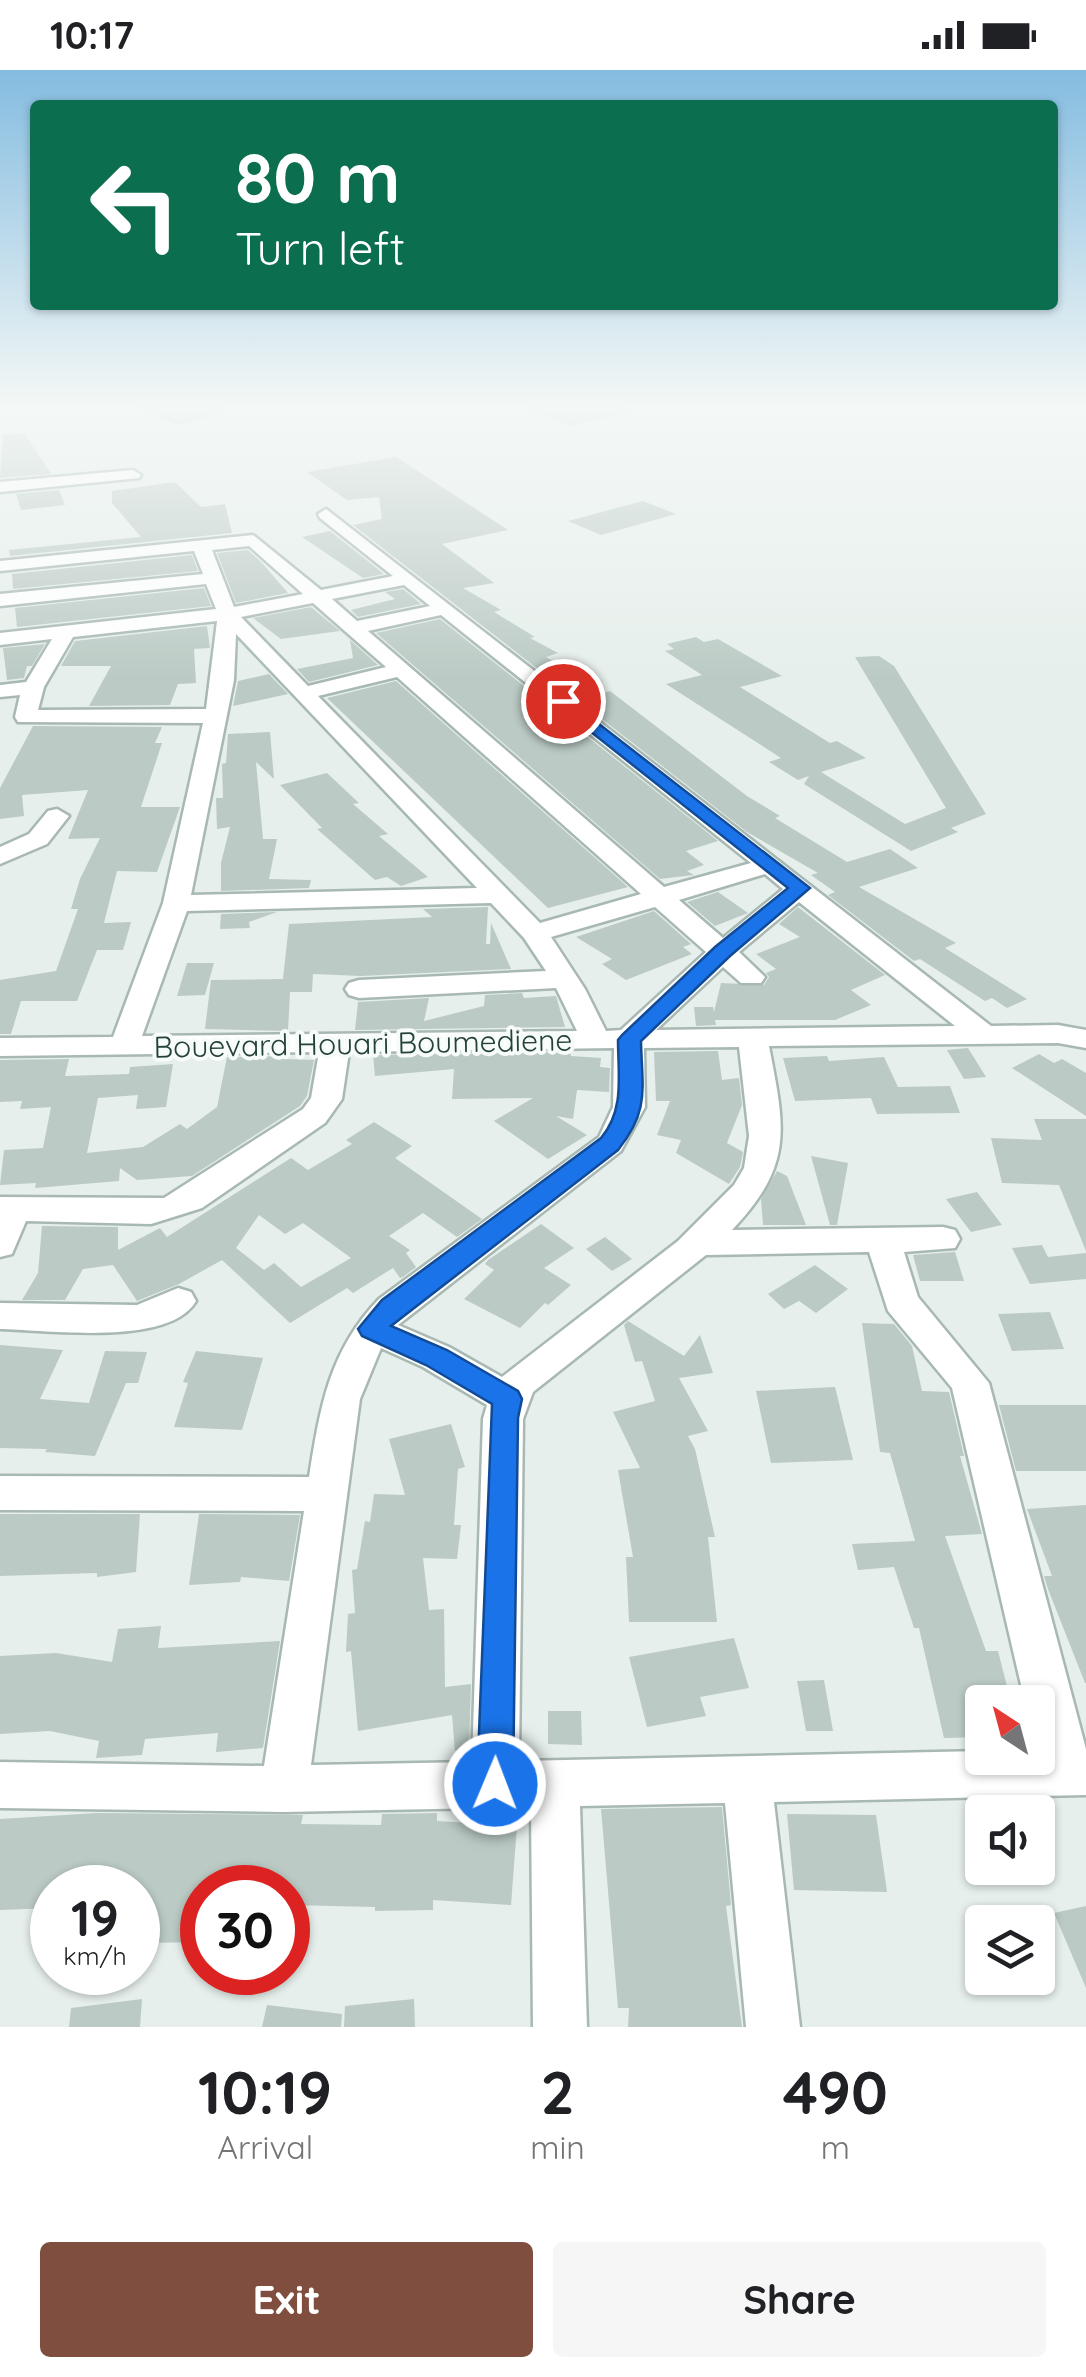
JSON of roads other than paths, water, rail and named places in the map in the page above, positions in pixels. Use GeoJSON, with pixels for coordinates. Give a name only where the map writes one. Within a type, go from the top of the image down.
{"type":"FeatureCollection","features":[{"type":"Feature","properties":{"kind":"street"},"geometry":{"type":"LineString","coordinates":[[326,514],[984,1035]]}},
{"type":"Feature","properties":{"kind":"street"},"geometry":{"type":"LineString","coordinates":[[0,566],[254,540],[751,977]]}},
{"type":"Feature","properties":{"kind":"street"},"geometry":{"type":"LineString","coordinates":[[201,545],[227,614],[535,933],[613,1040],[630,1105],[626,1124],[610,1144],[392,1308],[372,1329],[354,1360],[341,1399],[284,1789]]}},
{"type":"Feature","properties":{"kind":"street"},"geometry":{"type":"LineString","coordinates":[[0,600],[213,578]]}},
{"type":"Feature","properties":{"kind":"street"},"geometry":{"type":"LineString","coordinates":[[0,639],[227,614],[408,579]]}},
{"type":"Feature","properties":{"kind":"street"},"geometry":{"type":"LineString","coordinates":[[352,628],[445,608]]}},
{"type":"Feature","properties":{"kind":"street"},"geometry":{"type":"LineString","coordinates":[[124,1046],[176,903],[223,680],[227,614]]}},
{"type":"Feature","properties":{"kind":"street"},"geometry":{"type":"LineString","coordinates":[[67,632],[33,687],[26,717],[216,716]]}},
{"type":"Feature","properties":{"kind":"street"},"geometry":{"type":"LineString","coordinates":[[304,693],[401,670]]}},
{"type":"Feature","properties":{"kind":"street"},"geometry":{"type":"LineString","coordinates":[[0,690],[33,687]]}},
{"type":"Feature","properties":{"kind":"street"},"geometry":{"type":"LineString","coordinates":[[0,856],[38,839],[58,816]]}},
{"type":"Feature","properties":{"kind":"street"},"geometry":{"type":"LineString","coordinates":[[535,933],[770,864]]}},
{"type":"Feature","properties":{"kind":"street"},"geometry":{"type":"LineString","coordinates":[[613,1040],[800,888]]}},
{"type":"Feature","properties":{"kind":"street"},"geometry":{"type":"LineString","coordinates":[[176,903],[501,895]]}},
{"type":"Feature","properties":{"kind":"street"},"geometry":{"type":"LineString","coordinates":[[359,989],[565,979]]}},
{"type":"Feature","properties":{"kind":"street","name":"Bouevard Houari Boumediene"},"geometry":{"type":"LineString","coordinates":[[0,1047],[1058,1034],[1086,1040]]}},
{"type":"Feature","properties":{"kind":"street"},"geometry":{"type":"LineString","coordinates":[[495,1784],[503,1418],[508,1399],[520,1382],[699,1243],[753,1186],[762,1165],[764,1112],[752,1038]]}},
{"type":"Feature","properties":{"kind":"street"},"geometry":{"type":"LineString","coordinates":[[0,1245],[7,1209],[151,1212],[190,1200],[314,1116],[326,1099],[335,1043]]}},
{"type":"Feature","properties":{"kind":"street"},"geometry":{"type":"LineString","coordinates":[[699,1243],[942,1239]]}},
{"type":"Feature","properties":{"kind":"street"},"geometry":{"type":"LineString","coordinates":[[0,1786],[284,1789],[1075,1772],[970,1383],[901,1302],[883,1240]]}},
{"type":"Feature","properties":{"kind":"street"},"geometry":{"type":"LineString","coordinates":[[0,1316],[142,1318],[178,1301]]}},
{"type":"Feature","properties":{"kind":"street"},"geometry":{"type":"LineString","coordinates":[[372,1329],[436,1357],[508,1399]]}},
{"type":"Feature","properties":{"kind":"street"},"geometry":{"type":"LineString","coordinates":[[0,1493],[327,1494]]}},
{"type":"Feature","properties":{"kind":"street"},"geometry":{"type":"LineString","coordinates":[[747,1778],[773,2027]]}},
{"type":"Feature","properties":{"kind":"street"},"geometry":{"type":"LineString","coordinates":[[555,1783],[560,2027]]}}]}
